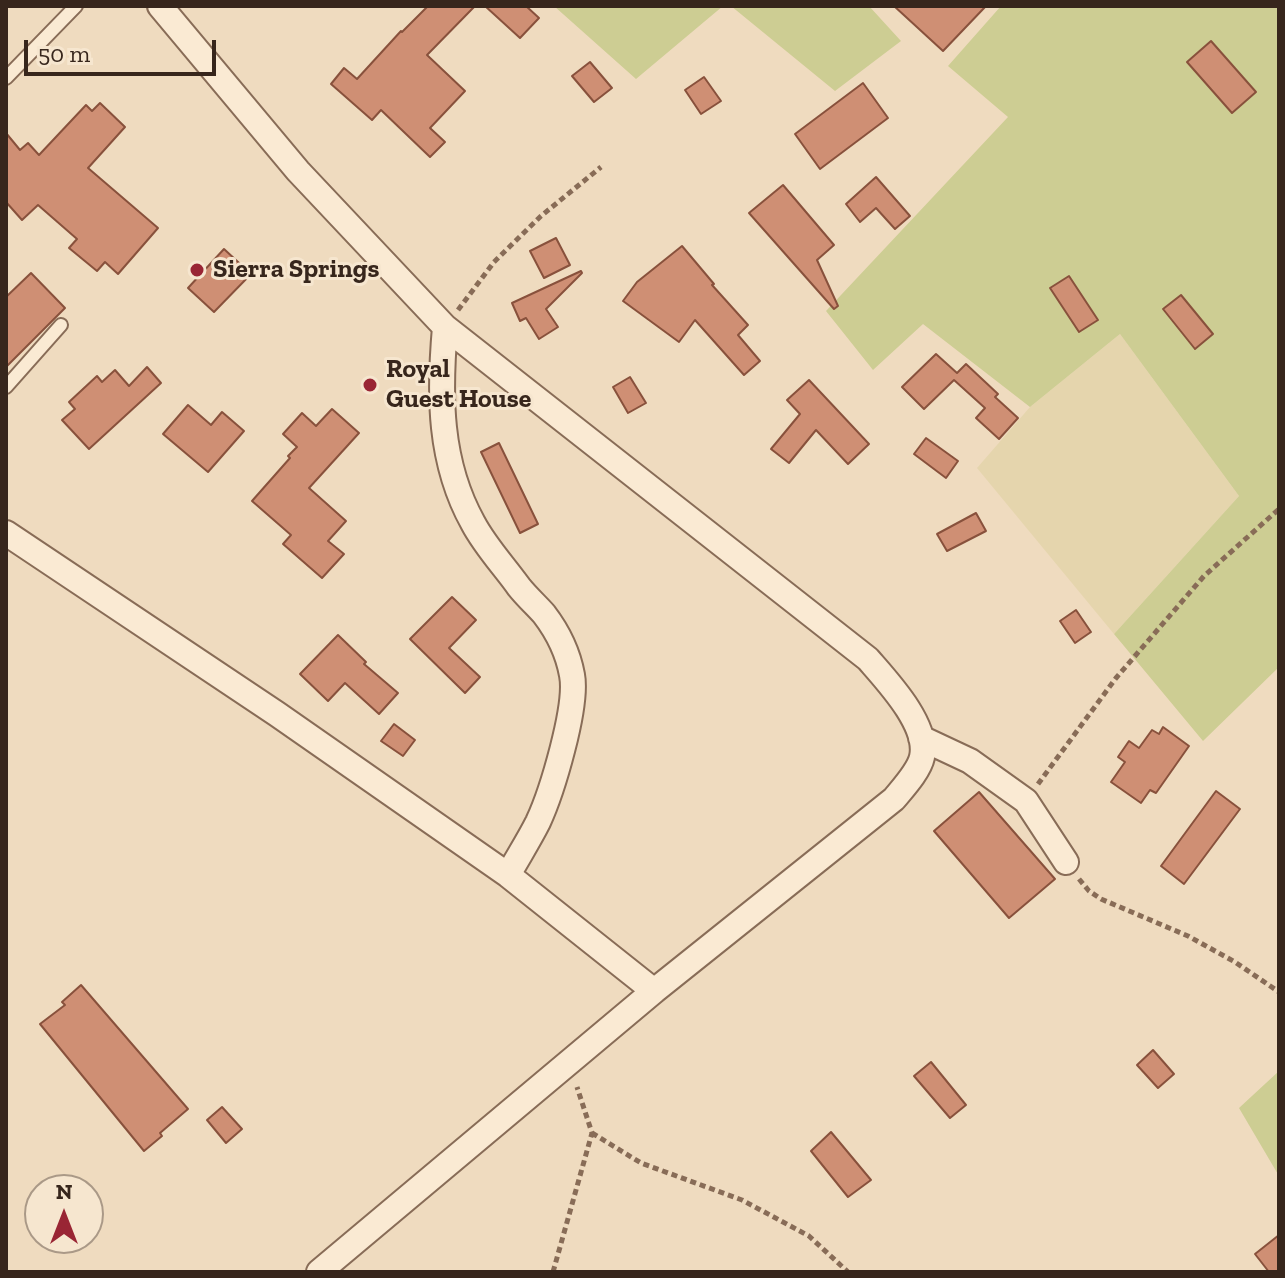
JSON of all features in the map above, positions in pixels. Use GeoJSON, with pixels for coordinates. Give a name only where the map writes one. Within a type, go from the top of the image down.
{"type":"FeatureCollection","features":[{"type":"Feature","properties":{"kind":"street"},"geometry":{"type":"LineString","coordinates":[[160,6],[298,171],[445,327],[868,659],[896,691],[921,738],[922,757],[910,780],[894,799],[654,991],[319,1272]]}},
{"type":"Feature","properties":{"kind":"street"},"geometry":{"type":"LineString","coordinates":[[445,327],[441,409],[455,487],[474,526],[545,616],[566,651],[573,677],[570,718],[539,820],[508,875]]}},
{"type":"Feature","properties":{"kind":"street"},"geometry":{"type":"LineString","coordinates":[[6,533],[277,714],[508,875],[654,991]]}},
{"type":"Feature","properties":{"kind":"street"},"geometry":{"type":"LineString","coordinates":[[921,738],[970,761],[1026,801],[1066,862]]}},
{"type":"Feature","properties":{"kind":"lane"},"geometry":{"type":"LineString","coordinates":[[6,78],[76,6]]}},
{"type":"Feature","properties":{"kind":"lane"},"geometry":{"type":"LineString","coordinates":[[6,387],[61,325]]}},
{"type":"Feature","properties":{"kind":"path"},"geometry":{"type":"LineString","coordinates":[[445,327],[494,262],[541,216],[601,167]]}},
{"type":"Feature","properties":{"kind":"path"},"geometry":{"type":"LineString","coordinates":[[1026,801],[1116,678],[1204,576],[1279,509]]}},
{"type":"Feature","properties":{"kind":"path"},"geometry":{"type":"LineString","coordinates":[[1066,862],[1089,891],[1101,899],[1188,936],[1235,962],[1279,992]]}},
{"type":"Feature","properties":{"kind":"path"},"geometry":{"type":"LineString","coordinates":[[553,1272],[592,1133],[569,1064]]}},
{"type":"Feature","properties":{"kind":"path"},"geometry":{"type":"LineString","coordinates":[[592,1133],[641,1163],[742,1200],[809,1236],[848,1272]]}},
{"type":"Feature","properties":{"kind":"shaded area"},"geometry":{"type":"Polygon","coordinates":[[[1120,334],[1239,496],[1114,634],[977,468],[1030,407],[1120,334]]]}},
{"type":"Feature","properties":{"kind":"green space"},"geometry":{"type":"Polygon","coordinates":[[[554,6],[723,6],[636,79],[554,6]]]}},
{"type":"Feature","properties":{"kind":"green space"},"geometry":{"type":"Polygon","coordinates":[[[731,6],[869,6],[901,41],[835,91],[731,6]]]}},
{"type":"Feature","properties":{"kind":"green space"},"geometry":{"type":"Polygon","coordinates":[[[1001,6],[1279,6],[1279,667],[1203,741],[1114,634],[1239,496],[1120,334],[1030,407],[923,324],[873,370],[826,311],[1008,117],[948,66],[1001,6]]]}},
{"type":"Feature","properties":{"kind":"green space"},"geometry":{"type":"Polygon","coordinates":[[[1279,1071],[1279,1176],[1239,1108],[1279,1071]]]}},
{"type":"Feature","properties":{"kind":"building"},"geometry":{"type":"Polygon","coordinates":[[[428,6],[475,6],[427,55],[465,91],[430,128],[445,142],[430,157],[381,110],[372,120],[331,84],[344,68],[357,79],[428,6]]]}},
{"type":"Feature","properties":{"kind":"building"},"geometry":{"type":"Polygon","coordinates":[[[485,6],[526,6],[539,18],[520,38],[485,6]]]}},
{"type":"Feature","properties":{"kind":"building"},"geometry":{"type":"Polygon","coordinates":[[[894,6],[986,6],[943,51],[894,6]]]}},
{"type":"Feature","properties":{"kind":"building"},"geometry":{"type":"Polygon","coordinates":[[[1211,41],[1256,92],[1232,113],[1187,62],[1211,41]]]}},
{"type":"Feature","properties":{"kind":"building"},"geometry":{"type":"Polygon","coordinates":[[[590,62],[612,88],[594,102],[572,76],[590,62]]]}},
{"type":"Feature","properties":{"kind":"building"},"geometry":{"type":"Polygon","coordinates":[[[704,77],[721,101],[701,114],[685,90],[704,77]]]}},
{"type":"Feature","properties":{"kind":"building"},"geometry":{"type":"Polygon","coordinates":[[[863,83],[888,118],[820,169],[795,134],[863,83]]]}},
{"type":"Feature","properties":{"kind":"building"},"geometry":{"type":"Polygon","coordinates":[[[100,103],[125,127],[88,168],[158,228],[118,274],[105,262],[97,271],[69,248],[77,239],[38,205],[22,220],[6,202],[6,133],[20,150],[28,143],[39,155],[86,105],[92,111],[100,103]]]}},
{"type":"Feature","properties":{"kind":"building"},"geometry":{"type":"Polygon","coordinates":[[[876,177],[910,216],[895,229],[876,208],[860,222],[846,204],[876,177]]]}},
{"type":"Feature","properties":{"kind":"building"},"geometry":{"type":"Polygon","coordinates":[[[783,185],[834,245],[817,260],[838,306],[834,309],[749,213],[783,185]]]}},
{"type":"Feature","properties":{"kind":"building"},"geometry":{"type":"Polygon","coordinates":[[[556,238],[570,265],[544,278],[530,251],[556,238]]]}},
{"type":"Feature","properties":{"kind":"building"},"geometry":{"type":"Polygon","coordinates":[[[682,246],[748,325],[738,335],[760,361],[744,375],[695,320],[679,342],[623,301],[637,282],[682,246]]]}},
{"type":"Feature","properties":{"kind":"building"},"geometry":{"type":"Polygon","coordinates":[[[224,249],[251,274],[214,312],[188,288],[224,249]]]}},
{"type":"Feature","properties":{"kind":"building"},"geometry":{"type":"Polygon","coordinates":[[[581,271],[546,309],[558,327],[539,339],[526,318],[520,321],[512,303],[581,271]]]}},
{"type":"Feature","properties":{"kind":"building"},"geometry":{"type":"Polygon","coordinates":[[[31,273],[65,308],[6,367],[6,297],[31,273]]]}},
{"type":"Feature","properties":{"kind":"building"},"geometry":{"type":"Polygon","coordinates":[[[1069,276],[1098,320],[1079,332],[1050,288],[1069,276]]]}},
{"type":"Feature","properties":{"kind":"building"},"geometry":{"type":"Polygon","coordinates":[[[1181,295],[1213,334],[1195,349],[1163,309],[1181,295]]]}},
{"type":"Feature","properties":{"kind":"building"},"geometry":{"type":"Polygon","coordinates":[[[936,354],[957,373],[966,364],[1018,418],[999,439],[976,418],[985,408],[954,380],[924,409],[902,387],[936,354]]]}},
{"type":"Feature","properties":{"kind":"building"},"geometry":{"type":"Polygon","coordinates":[[[147,367],[161,383],[89,449],[62,420],[75,409],[69,402],[97,376],[102,382],[115,370],[129,386],[147,367]]]}},
{"type":"Feature","properties":{"kind":"building"},"geometry":{"type":"Polygon","coordinates":[[[630,377],[646,403],[628,413],[613,387],[630,377]]]}},
{"type":"Feature","properties":{"kind":"building"},"geometry":{"type":"Polygon","coordinates":[[[809,380],[869,444],[848,464],[816,430],[789,463],[771,449],[800,414],[787,400],[809,380]]]}},
{"type":"Feature","properties":{"kind":"building"},"geometry":{"type":"Polygon","coordinates":[[[188,405],[211,425],[222,412],[244,431],[208,472],[163,434],[188,405]]]}},
{"type":"Feature","properties":{"kind":"building"},"geometry":{"type":"Polygon","coordinates":[[[332,409],[359,433],[309,488],[346,521],[328,541],[344,554],[322,578],[283,544],[291,535],[252,501],[297,447],[283,434],[302,413],[316,426],[332,409]]]}},
{"type":"Feature","properties":{"kind":"building"},"geometry":{"type":"Polygon","coordinates":[[[926,438],[958,461],[946,478],[914,454],[926,438]]]}},
{"type":"Feature","properties":{"kind":"building"},"geometry":{"type":"Polygon","coordinates":[[[499,443],[538,524],[520,533],[481,452],[499,443]]]}},
{"type":"Feature","properties":{"kind":"building"},"geometry":{"type":"Polygon","coordinates":[[[976,513],[986,531],[947,551],[937,534],[976,513]]]}},
{"type":"Feature","properties":{"kind":"building"},"geometry":{"type":"Polygon","coordinates":[[[452,597],[476,620],[449,648],[480,677],[465,693],[410,639],[452,597]]]}},
{"type":"Feature","properties":{"kind":"building"},"geometry":{"type":"Polygon","coordinates":[[[1076,610],[1091,632],[1075,643],[1060,621],[1076,610]]]}},
{"type":"Feature","properties":{"kind":"building"},"geometry":{"type":"Polygon","coordinates":[[[338,635],[366,662],[364,664],[398,693],[379,714],[345,683],[328,701],[300,674],[338,635]]]}},
{"type":"Feature","properties":{"kind":"building"},"geometry":{"type":"Polygon","coordinates":[[[394,724],[415,740],[403,756],[381,741],[394,724]]]}},
{"type":"Feature","properties":{"kind":"building"},"geometry":{"type":"Polygon","coordinates":[[[1163,727],[1189,746],[1156,793],[1150,790],[1141,803],[1111,782],[1125,762],[1118,757],[1129,741],[1139,748],[1152,730],[1159,734],[1163,727]]]}},
{"type":"Feature","properties":{"kind":"building"},"geometry":{"type":"Polygon","coordinates":[[[1216,791],[1240,809],[1184,884],[1161,866],[1216,791]]]}},
{"type":"Feature","properties":{"kind":"building"},"geometry":{"type":"Polygon","coordinates":[[[979,792],[1055,879],[1009,918],[934,831],[979,792]]]}},
{"type":"Feature","properties":{"kind":"building"},"geometry":{"type":"Polygon","coordinates":[[[81,985],[188,1109],[144,1151],[40,1024],[65,1005],[62,1002],[81,985]]]}},
{"type":"Feature","properties":{"kind":"building"},"geometry":{"type":"Polygon","coordinates":[[[1153,1050],[1174,1074],[1158,1088],[1137,1065],[1153,1050]]]}},
{"type":"Feature","properties":{"kind":"building"},"geometry":{"type":"Polygon","coordinates":[[[931,1062],[966,1105],[950,1118],[914,1076],[931,1062]]]}},
{"type":"Feature","properties":{"kind":"building"},"geometry":{"type":"Polygon","coordinates":[[[222,1107],[242,1129],[226,1143],[207,1120],[222,1107]]]}},
{"type":"Feature","properties":{"kind":"building"},"geometry":{"type":"Polygon","coordinates":[[[831,1132],[871,1180],[848,1197],[811,1151],[831,1132]]]}},
{"type":"Feature","properties":{"kind":"building"},"geometry":{"type":"Polygon","coordinates":[[[1279,1235],[1279,1272],[1269,1272],[1255,1254],[1279,1235]]]}},
{"type":"Feature","properties":{"kind":"place","name":"Sierra Springs"},"geometry":{"type":"Point","coordinates":[197,270]}},
{"type":"Feature","properties":{"kind":"place","name":"Royal Guest House"},"geometry":{"type":"Point","coordinates":[370,385]}}]}
